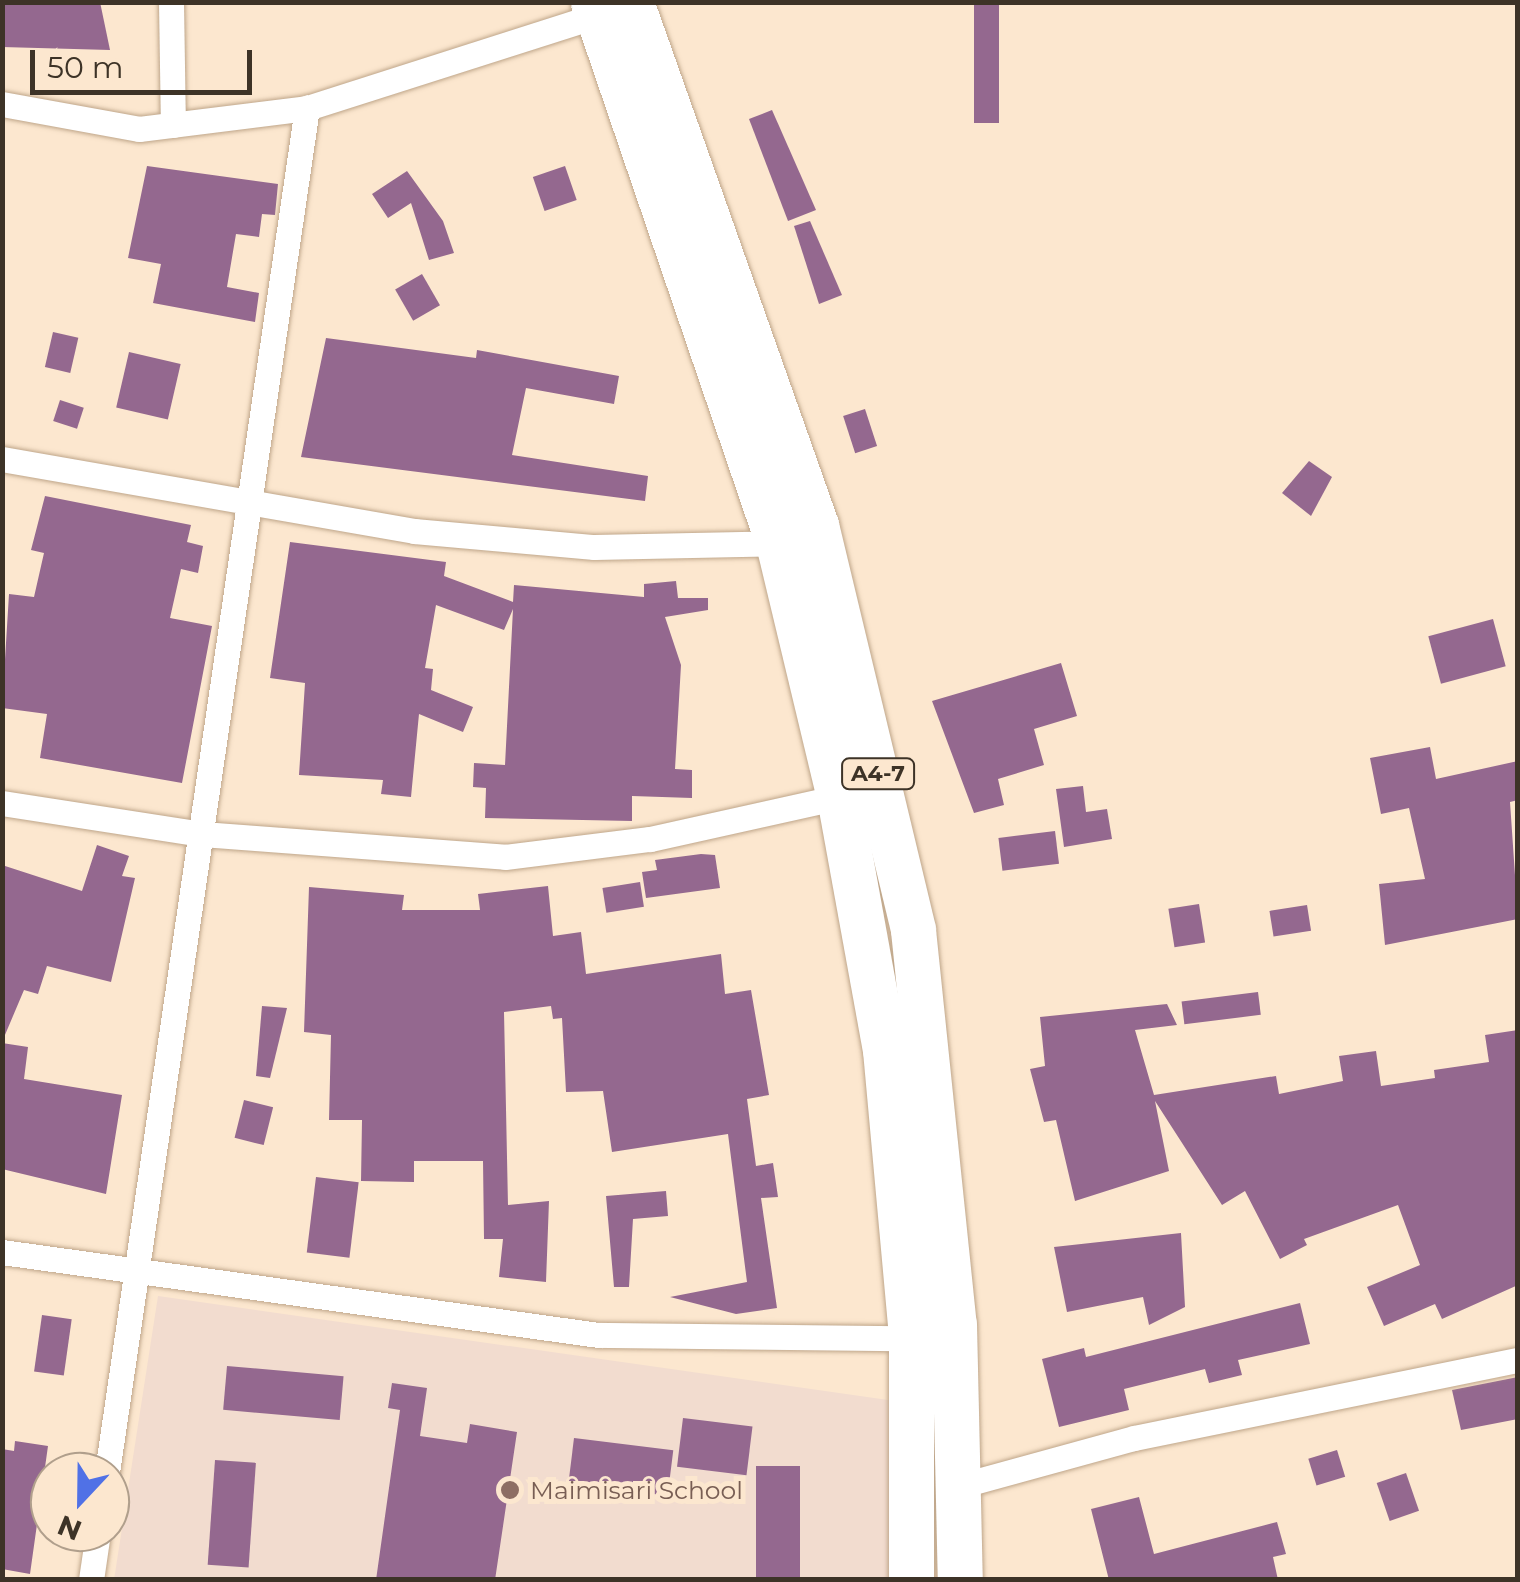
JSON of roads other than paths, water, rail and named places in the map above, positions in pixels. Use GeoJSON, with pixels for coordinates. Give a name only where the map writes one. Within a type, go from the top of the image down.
{"type":"FeatureCollection","features":[{"type":"Feature","properties":{"kind":"highway","name":"A4-7"},"geometry":{"type":"LineString","coordinates":[[607,7],[761,422],[816,525],[912,930],[963,1485],[960,1580]]}},
{"type":"Feature","properties":{"kind":"highway","name":"A4-7"},"geometry":{"type":"LineString","coordinates":[[761,422],[778,543],[839,798],[885,1050],[911,1338],[911,1580]]}},
{"type":"Feature","properties":{"kind":"street"},"geometry":{"type":"LineString","coordinates":[[171,2],[173,125]]}},
{"type":"Feature","properties":{"kind":"street"},"geometry":{"type":"LineString","coordinates":[[2,104],[139,129],[307,108],[607,7]]}},
{"type":"Feature","properties":{"kind":"street"},"geometry":{"type":"LineString","coordinates":[[110,1452],[202,834],[242,500],[307,108]]}},
{"type":"Feature","properties":{"kind":"street"},"geometry":{"type":"LineString","coordinates":[[2,459],[414,532],[594,548],[778,543]]}},
{"type":"Feature","properties":{"kind":"street"},"geometry":{"type":"LineString","coordinates":[[2,803],[202,834],[505,857],[650,840],[839,798]]}},
{"type":"Feature","properties":{"kind":"street"},"geometry":{"type":"LineString","coordinates":[[2,1252],[599,1335],[911,1338]]}},
{"type":"Feature","properties":{"kind":"street"},"geometry":{"type":"LineString","coordinates":[[963,1485],[1134,1438],[1518,1360]]}},
{"type":"Feature","properties":{"kind":"street"},"geometry":{"type":"LineString","coordinates":[[91,1580],[95,1552]]}},
{"type":"Feature","properties":{"kind":"place","name":"Maimisari School"},"geometry":{"type":"Point","coordinates":[510,1490]}}]}
